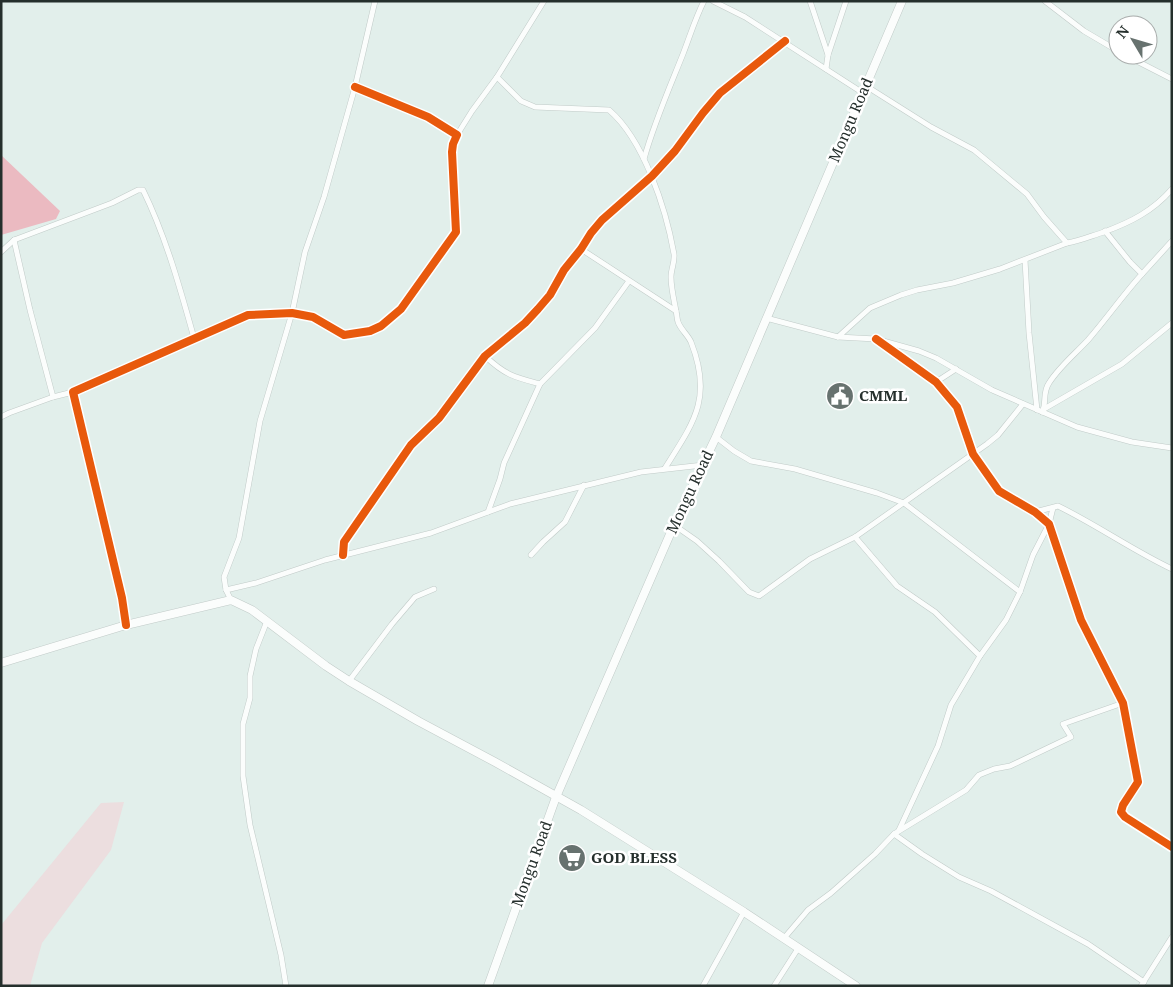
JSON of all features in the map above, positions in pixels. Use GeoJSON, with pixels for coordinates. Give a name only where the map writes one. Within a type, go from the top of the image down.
{"type":"FeatureCollection","features":[{"type":"Feature","properties":{"kind":"main road","name":"Mongu Road"},"geometry":{"type":"LineString","coordinates":[[488,986],[556,797],[674,525],[716,437],[902,1]]}},
{"type":"Feature","properties":{"kind":"main road"},"geometry":{"type":"LineString","coordinates":[[1,663],[126,624],[231,600],[247,607],[349,681],[556,797],[744,912],[856,986]]}},
{"type":"Feature","properties":{"kind":"street"},"geometry":{"type":"LineString","coordinates":[[231,600],[226,590],[224,577],[239,538],[260,421],[292,313],[305,252],[324,197],[355,87],[375,1]]}},
{"type":"Feature","properties":{"kind":"street"},"geometry":{"type":"LineString","coordinates":[[1,417],[53,397],[73,392],[248,315],[292,313],[313,317],[344,335],[370,331],[381,326],[401,309],[456,232],[453,144],[472,110],[497,77],[544,1]]}},
{"type":"Feature","properties":{"kind":"street"},"geometry":{"type":"LineString","coordinates":[[644,159],[653,126],[694,21],[704,1]]}},
{"type":"Feature","properties":{"kind":"street"},"geometry":{"type":"LineString","coordinates":[[713,1],[745,16],[826,69],[974,150],[1027,194],[1067,243]]}},
{"type":"Feature","properties":{"kind":"street"},"geometry":{"type":"LineString","coordinates":[[810,1],[828,55]]}},
{"type":"Feature","properties":{"kind":"street"},"geometry":{"type":"LineString","coordinates":[[826,69],[828,55],[846,1]]}},
{"type":"Feature","properties":{"kind":"street"},"geometry":{"type":"LineString","coordinates":[[1045,1],[1084,31],[1108,45]]}},
{"type":"Feature","properties":{"kind":"street"},"geometry":{"type":"LineString","coordinates":[[343,555],[344,542],[411,445],[439,418],[485,356],[525,323],[550,295],[564,270],[581,249],[590,233],[652,176],[675,151],[720,93],[784,41]]}},
{"type":"Feature","properties":{"kind":"street"},"geometry":{"type":"LineString","coordinates":[[1145,65],[1172,79]]}},
{"type":"Feature","properties":{"kind":"street"},"geometry":{"type":"LineString","coordinates":[[497,77],[521,101],[535,107],[609,110],[625,125],[652,176],[674,257],[671,278],[678,322],[692,344],[701,395],[699,407],[692,424],[665,468]]}},
{"type":"Feature","properties":{"kind":"street"},"geometry":{"type":"LineString","coordinates":[[355,87],[428,117],[457,135]]}},
{"type":"Feature","properties":{"kind":"street"},"geometry":{"type":"LineString","coordinates":[[838,337],[870,308],[900,295],[953,283],[1026,260],[1067,243],[1079,241],[1124,225],[1149,210],[1172,189]]}},
{"type":"Feature","properties":{"kind":"street"},"geometry":{"type":"LineString","coordinates":[[1,252],[14,240],[112,203],[138,190],[143,190],[169,253],[194,338]]}},
{"type":"Feature","properties":{"kind":"street"},"geometry":{"type":"LineString","coordinates":[[1105,231],[1142,274]]}},
{"type":"Feature","properties":{"kind":"street"},"geometry":{"type":"LineString","coordinates":[[14,240],[53,397]]}},
{"type":"Feature","properties":{"kind":"street"},"geometry":{"type":"LineString","coordinates":[[1041,411],[1044,395],[1050,381],[1172,241]]}},
{"type":"Feature","properties":{"kind":"street"},"geometry":{"type":"LineString","coordinates":[[581,249],[676,311]]}},
{"type":"Feature","properties":{"kind":"street"},"geometry":{"type":"LineString","coordinates":[[1026,260],[1028,326],[1041,411]]}},
{"type":"Feature","properties":{"kind":"street"},"geometry":{"type":"LineString","coordinates":[[488,512],[504,463],[540,384],[595,328],[629,281]]}},
{"type":"Feature","properties":{"kind":"street"},"geometry":{"type":"LineString","coordinates":[[766,318],[838,337],[876,339],[920,351],[992,390],[1077,427],[1124,440],[1172,448]]}},
{"type":"Feature","properties":{"kind":"street"},"geometry":{"type":"LineString","coordinates":[[1041,411],[1122,364],[1172,323]]}},
{"type":"Feature","properties":{"kind":"street"},"geometry":{"type":"LineString","coordinates":[[876,339],[936,382],[956,407],[974,454],[999,491],[1035,512],[1049,524],[1081,620],[1122,703],[1138,782],[1123,804],[1121,812],[1125,817],[1172,847]]}},
{"type":"Feature","properties":{"kind":"street"},"geometry":{"type":"LineString","coordinates":[[485,356],[499,370],[540,384]]}},
{"type":"Feature","properties":{"kind":"street"},"geometry":{"type":"LineString","coordinates":[[936,382],[956,369]]}},
{"type":"Feature","properties":{"kind":"street"},"geometry":{"type":"LineString","coordinates":[[73,392],[122,598],[126,624]]}},
{"type":"Feature","properties":{"kind":"street"},"geometry":{"type":"LineString","coordinates":[[674,525],[697,541],[749,592],[759,596],[810,559],[855,537],[974,454],[998,435],[1023,404]]}},
{"type":"Feature","properties":{"kind":"street"},"geometry":{"type":"LineString","coordinates":[[716,437],[751,461],[794,469],[877,493],[904,503],[1020,592]]}},
{"type":"Feature","properties":{"kind":"street"},"geometry":{"type":"LineString","coordinates":[[226,590],[256,583],[343,555],[432,532],[510,504],[585,485],[665,468],[703,465]]}},
{"type":"Feature","properties":{"kind":"street"},"geometry":{"type":"LineString","coordinates":[[531,555],[565,522],[585,485]]}},
{"type":"Feature","properties":{"kind":"street"},"geometry":{"type":"LineString","coordinates":[[1035,512],[1058,506],[1089,521],[1119,541],[1172,569]]}},
{"type":"Feature","properties":{"kind":"street"},"geometry":{"type":"LineString","coordinates":[[784,938],[808,910],[876,854],[896,832],[938,746],[951,705],[980,656],[1006,620],[1020,592],[1033,554],[1049,524],[1053,508]]}},
{"type":"Feature","properties":{"kind":"street"},"geometry":{"type":"LineString","coordinates":[[855,537],[897,586],[935,612],[980,656]]}},
{"type":"Feature","properties":{"kind":"street"},"geometry":{"type":"LineString","coordinates":[[349,681],[415,597],[434,588]]}},
{"type":"Feature","properties":{"kind":"street"},"geometry":{"type":"LineString","coordinates":[[267,621],[256,649],[250,676],[250,698],[243,724],[243,776],[250,825],[282,955],[286,986]]}},
{"type":"Feature","properties":{"kind":"street"},"geometry":{"type":"LineString","coordinates":[[896,832],[966,790],[979,775],[994,769],[1010,766],[1071,737],[1063,724],[1122,703]]}},
{"type":"Feature","properties":{"kind":"street"},"geometry":{"type":"LineString","coordinates":[[896,832],[922,854],[959,877],[991,891],[1079,940],[1142,984],[1172,936]]}},
{"type":"Feature","properties":{"kind":"street"},"geometry":{"type":"LineString","coordinates":[[702,986],[744,912]]}},
{"type":"Feature","properties":{"kind":"street"},"geometry":{"type":"LineString","coordinates":[[774,986],[798,947]]}},
{"type":"Feature","properties":{"kind":"shaded area"},"geometry":{"type":"Polygon","coordinates":[[[1,155],[60,211],[56,219],[1,235],[1,155]]]}},
{"type":"Feature","properties":{"kind":"shaded area"},"geometry":{"type":"Polygon","coordinates":[[[124,802],[111,850],[42,943],[30,986],[1,986],[2,924],[101,803],[124,802]]]}},
{"type":"Feature","properties":{"kind":"cycle path"},"geometry":{"type":"LineString","coordinates":[[343,555],[344,542],[411,445],[439,418],[485,356],[525,323],[538,309],[550,295],[564,270],[591,233],[602,220],[652,176],[675,151],[720,93],[785,41]]}},
{"type":"Feature","properties":{"kind":"cycle path"},"geometry":{"type":"LineString","coordinates":[[126,625],[122,598],[73,392],[248,315],[292,313],[313,317],[344,335],[370,331],[381,326],[401,309],[456,232],[452,152],[457,135],[428,117],[355,87]]}},
{"type":"Feature","properties":{"kind":"cycle path"},"geometry":{"type":"LineString","coordinates":[[876,339],[936,382],[957,407],[973,454],[999,491],[1035,512],[1049,524],[1081,620],[1123,703],[1138,782],[1123,805],[1121,812],[1125,817],[1172,847]]}},
{"type":"Feature","properties":{"kind":"place","name":"CMML"},"geometry":{"type":"Point","coordinates":[840,396]}},
{"type":"Feature","properties":{"kind":"place","name":"GOD BLESS"},"geometry":{"type":"Point","coordinates":[572,858]}}]}
